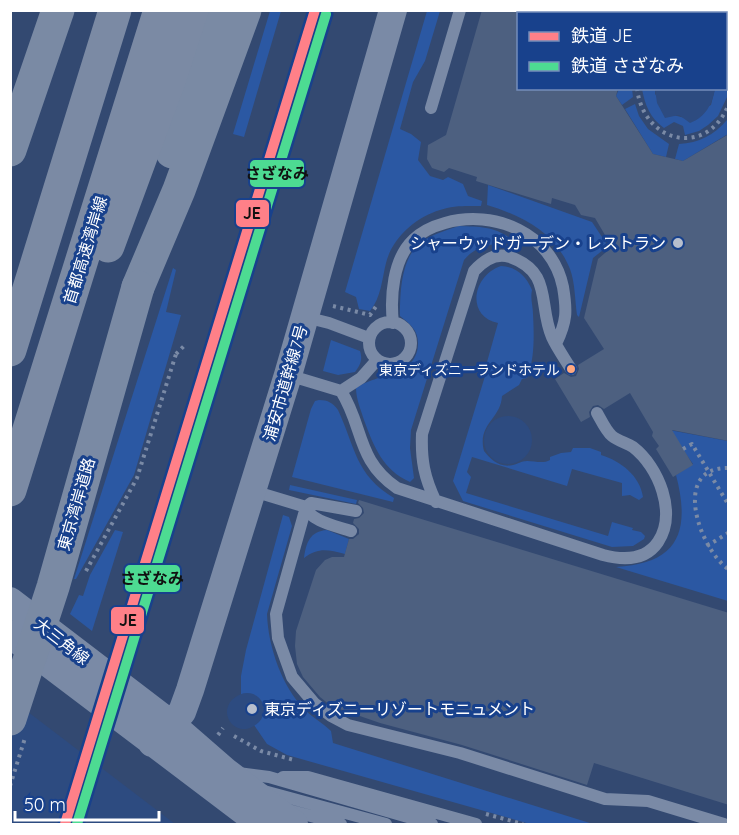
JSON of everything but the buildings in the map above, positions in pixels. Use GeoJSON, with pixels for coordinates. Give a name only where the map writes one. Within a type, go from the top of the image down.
{"type":"FeatureCollection","features":[{"type":"Feature","properties":{"kind":"highway"},"geometry":{"type":"LineString","coordinates":[[10,95],[36,10]]}},
{"type":"Feature","properties":{"kind":"highway"},"geometry":{"type":"LineString","coordinates":[[10,150],[58,10]]}},
{"type":"Feature","properties":{"kind":"highway"},"geometry":{"type":"LineString","coordinates":[[10,350],[115,10]]}},
{"type":"Feature","properties":{"kind":"highway","name":"首都高速湾岸線"},"geometry":{"type":"LineString","coordinates":[[10,490],[160,10]]}},
{"type":"Feature","properties":{"kind":"highway"},"geometry":{"type":"LineString","coordinates":[[48,369],[90,290],[170,78],[192,10]]}},
{"type":"Feature","properties":{"kind":"highway","name":"東京湾岸道路"},"geometry":{"type":"LineString","coordinates":[[19,724],[53,587],[138,287],[162,185],[214,10]]}},
{"type":"Feature","properties":{"kind":"highway","name":"東京湾岸道路"},"geometry":{"type":"LineString","coordinates":[[138,287],[179,190],[245,10]]}},
{"type":"Feature","properties":{"kind":"street","name":"浦安市道幹線7号"},"geometry":{"type":"LineString","coordinates":[[161,734],[182,712],[190,690],[288,375],[393,10]]}},
{"type":"Feature","properties":{"kind":"street","name":"大三角線"},"geometry":{"type":"LineString","coordinates":[[10,601],[161,734]]}},
{"type":"Feature","properties":{"kind":"street","name":"大三角線"},"geometry":{"type":"LineString","coordinates":[[10,634],[161,734]]}},
{"type":"Feature","properties":{"kind":"street"},"geometry":{"type":"LineString","coordinates":[[161,734],[246,778],[283,820]]}},
{"type":"Feature","properties":{"kind":"street"},"geometry":{"type":"LineString","coordinates":[[161,734],[283,820]]}},
{"type":"Feature","properties":{"kind":"lane"},"geometry":{"type":"LineString","coordinates":[[431,108],[460,10]]}},
{"type":"Feature","properties":{"kind":"lane"},"geometry":{"type":"LineString","coordinates":[[393,322],[391,311],[395,278],[405,250],[413,239],[437,225],[470,218],[484,218],[524,232],[536,241],[556,267],[561,279],[567,312],[564,328],[556,344]]}},
{"type":"Feature","properties":{"kind":"lane"},"geometry":{"type":"LineString","coordinates":[[436,502],[427,483],[421,457],[422,434],[474,271],[484,260],[503,254],[523,261],[534,273],[541,285],[550,328],[556,344],[571,369]]}},
{"type":"Feature","properties":{"kind":"lane"},"geometry":{"type":"LineString","coordinates":[[304,317],[329,322],[369,338]]}},
{"type":"Feature","properties":{"kind":"lane"},"geometry":{"type":"LineString","coordinates":[[387,322],[393,322],[405,329],[411,341],[410,348],[403,360],[390,364],[377,360],[370,351],[369,338],[376,328],[387,322]]}},
{"type":"Feature","properties":{"kind":"lane"},"geometry":{"type":"LineString","coordinates":[[341,391],[362,378],[377,360]]}},
{"type":"Feature","properties":{"kind":"lane"},"geometry":{"type":"LineString","coordinates":[[288,375],[341,391],[351,406],[363,447],[372,464],[382,478],[397,488],[616,558],[630,558],[653,550],[660,538],[666,508],[663,493],[646,459],[632,447],[612,436],[597,413]]}},
{"type":"Feature","properties":{"kind":"lane"},"geometry":{"type":"LineString","coordinates":[[253,491],[306,507]]}},
{"type":"Feature","properties":{"kind":"lane"},"geometry":{"type":"LineString","coordinates":[[356,511],[311,503],[306,507],[279,604],[276,625],[278,638],[292,677],[314,704],[348,725],[460,753],[605,799],[648,801],[724,825]]}},
{"type":"Feature","properties":{"kind":"lane"},"geometry":{"type":"LineString","coordinates":[[306,507],[308,513],[315,518],[351,531]]}},
{"type":"Feature","properties":{"kind":"lane"},"geometry":{"type":"LineString","coordinates":[[246,778],[308,777],[476,825]]}},
{"type":"Feature","properties":{"kind":"lane"},"geometry":{"type":"LineString","coordinates":[[246,778],[386,825]]}},
{"type":"Feature","properties":{"kind":"lane"},"geometry":{"type":"LineString","coordinates":[[246,778],[432,825]]}},
{"type":"Feature","properties":{"kind":"lane"},"geometry":{"type":"LineString","coordinates":[[283,820],[341,825]]}},
{"type":"Feature","properties":{"kind":"path"},"geometry":{"type":"LineString","coordinates":[[637,90],[639,103],[648,119],[658,131],[674,138],[690,138],[704,134],[721,120],[729,106]]}},
{"type":"Feature","properties":{"kind":"path"},"geometry":{"type":"LineString","coordinates":[[85,572],[137,478],[176,354],[184,346]]}},
{"type":"Feature","properties":{"kind":"path"},"geometry":{"type":"LineString","coordinates":[[684,449],[693,444],[729,504]]}},
{"type":"Feature","properties":{"kind":"path"},"geometry":{"type":"LineString","coordinates":[[729,468],[709,472],[700,479],[696,496],[696,513],[707,546],[715,557],[729,569]]}},
{"type":"Feature","properties":{"kind":"path"},"geometry":{"type":"LineString","coordinates":[[707,546],[729,533]]}},
{"type":"Feature","properties":{"kind":"path"},"geometry":{"type":"LineString","coordinates":[[10,786],[19,724]]}},
{"type":"Feature","properties":{"kind":"shaded area"},"geometry":{"type":"Polygon","coordinates":[[[270,11],[281,11],[244,137],[233,134],[270,11]]]}},
{"type":"Feature","properties":{"kind":"shaded area"},"geometry":{"type":"Polygon","coordinates":[[[427,11],[440,11],[425,61],[413,82],[400,129],[421,142],[418,160],[430,176],[443,180],[448,177],[463,184],[468,196],[482,201],[481,206],[445,208],[414,223],[399,237],[389,254],[374,306],[370,311],[359,309],[356,297],[345,292],[427,11]]]}},
{"type":"Feature","properties":{"kind":"shaded area"},"geometry":{"type":"Polygon","coordinates":[[[728,11],[728,95],[718,116],[699,131],[685,135],[683,126],[674,122],[664,128],[649,111],[642,90],[655,90],[655,94],[673,115],[685,118],[711,105],[715,90],[727,90],[727,12],[652,12],[728,11]]]}},
{"type":"Feature","properties":{"kind":"shaded area"},"geometry":{"type":"Polygon","coordinates":[[[619,90],[632,90],[633,97],[622,105],[616,96],[619,90]]]}},
{"type":"Feature","properties":{"kind":"shaded area"},"geometry":{"type":"Polygon","coordinates":[[[655,90],[715,90],[707,109],[690,123],[679,115],[665,118],[657,103],[655,90]]]}},
{"type":"Feature","properties":{"kind":"shaded area"},"geometry":{"type":"Polygon","coordinates":[[[635,104],[639,116],[648,129],[669,144],[666,157],[653,154],[625,109],[635,104]]]}},
{"type":"Feature","properties":{"kind":"shaded area"},"geometry":{"type":"Polygon","coordinates":[[[727,120],[728,134],[683,161],[675,159],[679,144],[706,137],[727,120]]]}},
{"type":"Feature","properties":{"kind":"shaded area"},"geometry":{"type":"Polygon","coordinates":[[[488,185],[592,222],[608,246],[593,258],[579,317],[572,274],[564,256],[547,235],[536,227],[513,214],[487,205],[488,185]]]}},
{"type":"Feature","properties":{"kind":"shaded area"},"geometry":{"type":"Polygon","coordinates":[[[459,226],[493,229],[511,239],[475,250],[464,260],[411,430],[410,448],[414,478],[410,482],[393,471],[381,457],[360,408],[356,388],[395,373],[411,362],[416,354],[418,338],[413,328],[400,316],[401,285],[406,265],[410,255],[423,241],[459,226]]]}},
{"type":"Feature","properties":{"kind":"shaded area"},"geometry":{"type":"Polygon","coordinates":[[[501,266],[512,268],[520,273],[532,290],[533,355],[527,378],[522,379],[519,385],[502,396],[501,404],[484,434],[484,451],[496,463],[508,466],[525,461],[545,462],[550,460],[550,457],[571,452],[573,448],[590,448],[601,452],[601,455],[616,461],[628,470],[638,482],[643,497],[639,500],[630,495],[622,496],[622,483],[572,469],[567,486],[472,457],[467,472],[471,477],[466,493],[608,536],[612,522],[633,528],[632,530],[641,532],[645,536],[633,546],[612,547],[463,501],[453,481],[489,363],[487,362],[498,323],[488,319],[481,312],[477,304],[479,286],[491,271],[501,266]]]}},
{"type":"Feature","properties":{"kind":"shaded area"},"geometry":{"type":"Polygon","coordinates":[[[173,268],[176,270],[166,312],[181,315],[134,475],[74,579],[173,268]]]}},
{"type":"Feature","properties":{"kind":"shaded area"},"geometry":{"type":"Polygon","coordinates":[[[331,340],[360,351],[360,362],[355,372],[338,375],[323,371],[331,340]]]}},
{"type":"Feature","properties":{"kind":"shaded area"},"geometry":{"type":"Polygon","coordinates":[[[315,401],[330,402],[338,410],[364,470],[371,480],[394,498],[393,502],[292,477],[311,409],[315,401]]]}},
{"type":"Feature","properties":{"kind":"shaded area"},"geometry":{"type":"Polygon","coordinates":[[[503,416],[513,416],[528,426],[532,440],[528,454],[522,460],[513,464],[503,464],[488,454],[484,445],[484,435],[494,420],[503,416]]]}},
{"type":"Feature","properties":{"kind":"shaded area"},"geometry":{"type":"Polygon","coordinates":[[[669,430],[728,441],[728,601],[616,567],[637,565],[654,559],[666,552],[675,541],[682,513],[676,475],[693,464],[669,430]]]}},
{"type":"Feature","properties":{"kind":"shaded area"},"geometry":{"type":"Polygon","coordinates":[[[290,485],[357,500],[356,504],[289,490],[290,485]]]}},
{"type":"Feature","properties":{"kind":"shaded area"},"geometry":{"type":"Polygon","coordinates":[[[283,515],[289,517],[292,526],[267,614],[270,639],[283,678],[290,690],[305,710],[331,731],[333,743],[593,824],[530,824],[287,755],[267,744],[254,725],[241,694],[241,676],[283,515]]]}},
{"type":"Feature","properties":{"kind":"shaded area"},"geometry":{"type":"Polygon","coordinates":[[[115,530],[123,532],[92,631],[70,614],[79,595],[83,596],[90,575],[115,530]]]}},
{"type":"Feature","properties":{"kind":"shaded area"},"geometry":{"type":"Polygon","coordinates":[[[327,530],[349,539],[345,554],[324,550],[314,552],[304,558],[306,547],[313,535],[327,530]]]}},
{"type":"Feature","properties":{"kind":"shaded area"},"geometry":{"type":"Polygon","coordinates":[[[11,699],[175,824],[11,824],[11,699]]]}},
{"type":"Feature","properties":{"kind":"rail line","name":"JE"},"geometry":{"type":"LineString","coordinates":[[65,824],[315,10]]}},
{"type":"Feature","properties":{"kind":"rail line","name":"さざなみ"},"geometry":{"type":"LineString","coordinates":[[77,824],[326,14]]}},
{"type":"Feature","properties":{"kind":"place","name":"シャーウッドガーデン・レストラン"},"geometry":{"type":"Point","coordinates":[678,243]}},
{"type":"Feature","properties":{"kind":"place","name":"東京ディズニーランドホテル"},"geometry":{"type":"Point","coordinates":[571,369]}},
{"type":"Feature","properties":{"kind":"place","name":"東京ディズニーリゾートモニュメント"},"geometry":{"type":"Point","coordinates":[252,709]}}]}
